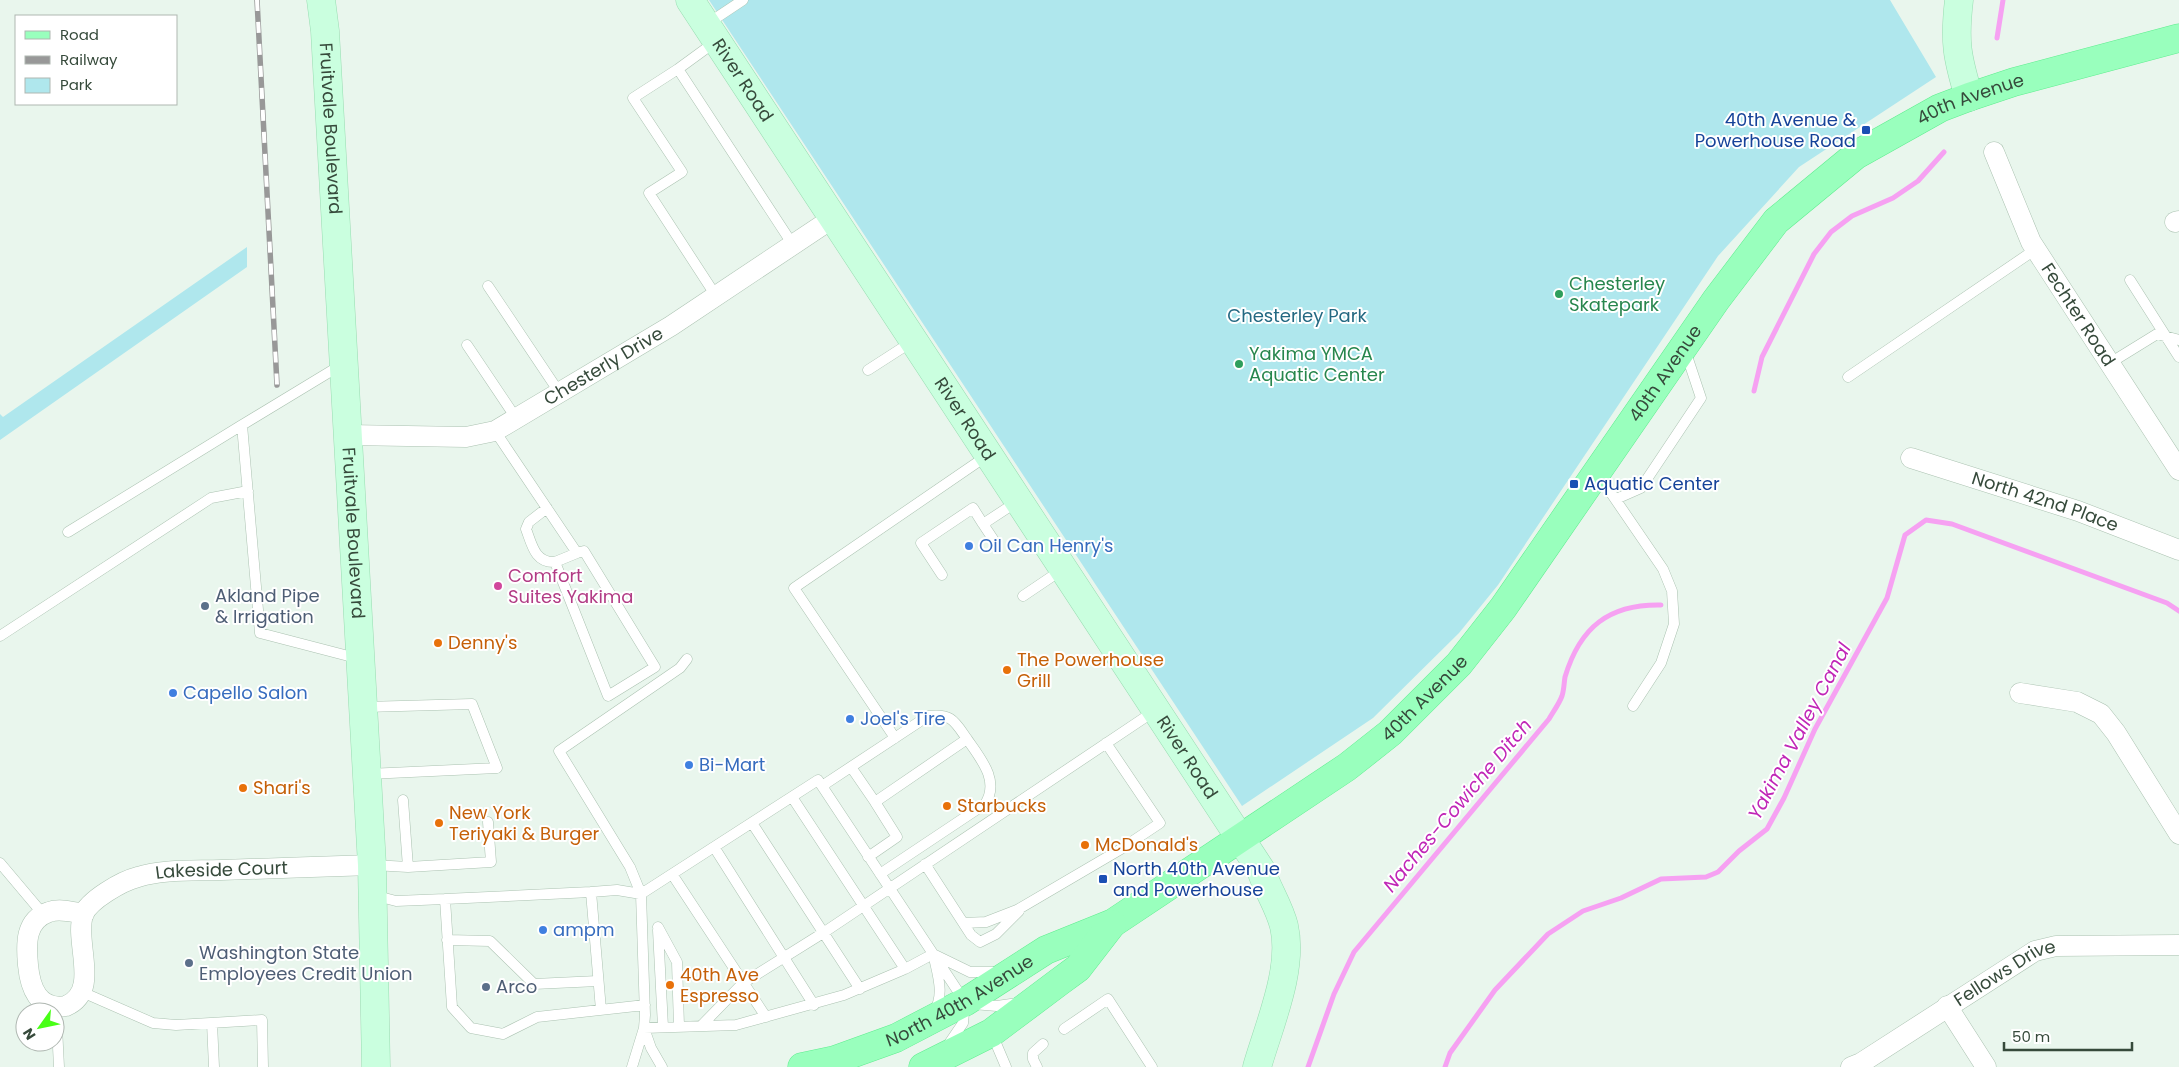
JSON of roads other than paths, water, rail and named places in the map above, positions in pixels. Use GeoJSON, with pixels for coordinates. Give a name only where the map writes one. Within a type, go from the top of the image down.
{"type":"FeatureCollection","features":[{"type":"Feature","properties":{"kind":"main road","name":"Fruitvale Boulevard"},"geometry":{"type":"LineString","coordinates":[[321,0],[325,31],[372,865],[376,1067]]}},
{"type":"Feature","properties":{"kind":"main road","name":"River Road"},"geometry":{"type":"LineString","coordinates":[[690,0],[1261,870],[1280,911],[1287,939],[1287,958],[1258,1067]]}},
{"type":"Feature","properties":{"kind":"main road"},"geometry":{"type":"LineString","coordinates":[[1959,0],[1955,30],[1957,56],[1969,97]]}},
{"type":"Feature","properties":{"kind":"main road","name":"40th Avenue"},"geometry":{"type":"LineString","coordinates":[[1239,837],[1347,767],[1390,733],[1460,664],[1503,608],[1684,347],[1776,221],[1856,155],[1940,108],[2023,80],[2179,38]]}},
{"type":"Feature","properties":{"kind":"main road","name":"North 40th Avenue"},"geometry":{"type":"LineString","coordinates":[[802,1067],[835,1060],[920,1027],[965,1002],[1046,950],[1113,923],[1239,837]]}},
{"type":"Feature","properties":{"kind":"main road","name":"North 40th Avenue"},"geometry":{"type":"LineString","coordinates":[[923,1067],[991,1033],[1078,968],[1113,923]]}},
{"type":"Feature","properties":{"kind":"street","name":"Fechter Road"},"geometry":{"type":"LineString","coordinates":[[1994,152],[2036,249],[2179,470]]}},
{"type":"Feature","properties":{"kind":"street","name":"Chesterly Drive"},"geometry":{"type":"LineString","coordinates":[[348,435],[466,437],[495,431],[716,296],[833,218]]}},
{"type":"Feature","properties":{"kind":"street","name":"North 42nd Place"},"geometry":{"type":"LineString","coordinates":[[1911,458],[2078,511],[2179,550]]}},
{"type":"Feature","properties":{"kind":"street"},"geometry":{"type":"LineString","coordinates":[[2020,693],[2077,702],[2101,714],[2116,733],[2179,834]]}},
{"type":"Feature","properties":{"kind":"street","name":"Lakeside Court"},"geometry":{"type":"LineString","coordinates":[[84,914],[102,895],[126,881],[145,875],[372,865]]}},
{"type":"Feature","properties":{"kind":"street"},"geometry":{"type":"LineString","coordinates":[[44,1002],[41,1001],[30,982],[27,937],[34,923],[43,914],[63,910],[84,914],[81,928],[84,979],[82,992],[69,1005],[65,1006]]}},
{"type":"Feature","properties":{"kind":"street","name":"Fellows Drive"},"geometry":{"type":"LineString","coordinates":[[1851,1067],[1861,1063],[2035,951],[2056,946],[2179,945]]}},
{"type":"Feature","properties":{"kind":"street"},"geometry":{"type":"LineString","coordinates":[[1947,1006],[1986,1067]]}},
{"type":"Feature","properties":{"kind":"lane"},"geometry":{"type":"LineString","coordinates":[[716,296],[649,194],[682,172],[633,98],[678,68],[743,0]]}},
{"type":"Feature","properties":{"kind":"lane"},"geometry":{"type":"LineString","coordinates":[[678,68],[793,245]]}},
{"type":"Feature","properties":{"kind":"lane"},"geometry":{"type":"LineString","coordinates":[[1848,377],[2036,249]]}},
{"type":"Feature","properties":{"kind":"lane"},"geometry":{"type":"LineString","coordinates":[[2130,280],[2179,357]]}},
{"type":"Feature","properties":{"kind":"lane"},"geometry":{"type":"LineString","coordinates":[[488,286],[559,392]]}},
{"type":"Feature","properties":{"kind":"lane"},"geometry":{"type":"LineString","coordinates":[[2110,363],[2157,334],[2179,340]]}},
{"type":"Feature","properties":{"kind":"lane"},"geometry":{"type":"LineString","coordinates":[[868,370],[913,340]]}},
{"type":"Feature","properties":{"kind":"lane"},"geometry":{"type":"LineString","coordinates":[[467,344],[516,418]]}},
{"type":"Feature","properties":{"kind":"lane"},"geometry":{"type":"LineString","coordinates":[[1616,499],[1641,488],[1701,398],[1684,347]]}},
{"type":"Feature","properties":{"kind":"lane"},"geometry":{"type":"LineString","coordinates":[[68,532],[344,363]]}},
{"type":"Feature","properties":{"kind":"lane"},"geometry":{"type":"LineString","coordinates":[[242,425],[260,633],[361,660]]}},
{"type":"Feature","properties":{"kind":"lane"},"geometry":{"type":"LineString","coordinates":[[495,431],[577,553]]}},
{"type":"Feature","properties":{"kind":"lane"},"geometry":{"type":"LineString","coordinates":[[895,738],[794,588],[988,455]]}},
{"type":"Feature","properties":{"kind":"lane"},"geometry":{"type":"LineString","coordinates":[[1597,472],[1663,569],[1672,591],[1674,624],[1661,663],[1633,706]]}},
{"type":"Feature","properties":{"kind":"lane"},"geometry":{"type":"LineString","coordinates":[[0,636],[211,498],[248,491]]}},
{"type":"Feature","properties":{"kind":"lane"},"geometry":{"type":"LineString","coordinates":[[983,524],[1019,501]]}},
{"type":"Feature","properties":{"kind":"lane"},"geometry":{"type":"LineString","coordinates":[[547,508],[528,522],[526,529],[538,557],[546,563],[555,562],[584,551],[655,667],[608,696],[555,562]]}},
{"type":"Feature","properties":{"kind":"lane"},"geometry":{"type":"LineString","coordinates":[[942,574],[920,543],[973,508],[995,542]]}},
{"type":"Feature","properties":{"kind":"lane"},"geometry":{"type":"LineString","coordinates":[[1022,596],[1063,569]]}},
{"type":"Feature","properties":{"kind":"lane"},"geometry":{"type":"LineString","coordinates":[[632,1067],[644,1028],[645,1005],[641,894],[630,868],[559,751],[680,668],[687,659]]}},
{"type":"Feature","properties":{"kind":"lane"},"geometry":{"type":"LineString","coordinates":[[363,708],[472,704],[497,768],[367,774]]}},
{"type":"Feature","properties":{"kind":"lane"},"geometry":{"type":"LineString","coordinates":[[702,1025],[744,983],[824,933],[1156,710]]}},
{"type":"Feature","properties":{"kind":"lane"},"geometry":{"type":"LineString","coordinates":[[822,786],[928,716],[939,715],[952,718],[967,740],[992,783],[991,795],[985,804],[880,874]]}},
{"type":"Feature","properties":{"kind":"lane"},"geometry":{"type":"LineString","coordinates":[[875,802],[967,740]]}},
{"type":"Feature","properties":{"kind":"lane"},"geometry":{"type":"LineString","coordinates":[[964,923],[986,922],[1026,905],[1121,849],[1160,823],[1106,743]]}},
{"type":"Feature","properties":{"kind":"lane"},"geometry":{"type":"LineString","coordinates":[[851,767],[897,837],[868,857]]}},
{"type":"Feature","properties":{"kind":"lane"},"geometry":{"type":"LineString","coordinates":[[373,895],[396,901],[617,890],[641,894],[818,780],[965,1002],[963,1022],[958,1032],[946,1048],[923,1067]]}},
{"type":"Feature","properties":{"kind":"lane"},"geometry":{"type":"LineString","coordinates":[[792,797],[905,969]]}},
{"type":"Feature","properties":{"kind":"lane"},"geometry":{"type":"LineString","coordinates":[[403,800],[408,867]]}},
{"type":"Feature","properties":{"kind":"lane"},"geometry":{"type":"LineString","coordinates":[[372,865],[408,867],[492,862],[488,822]]}},
{"type":"Feature","properties":{"kind":"lane"},"geometry":{"type":"LineString","coordinates":[[752,823],[860,989]]}},
{"type":"Feature","properties":{"kind":"lane"},"geometry":{"type":"LineString","coordinates":[[714,847],[814,1005]]}},
{"type":"Feature","properties":{"kind":"lane"},"geometry":{"type":"LineString","coordinates":[[0,863],[43,914]]}},
{"type":"Feature","properties":{"kind":"lane"},"geometry":{"type":"LineString","coordinates":[[925,864],[971,935],[980,942],[996,934],[1026,905]]}},
{"type":"Feature","properties":{"kind":"lane"},"geometry":{"type":"LineString","coordinates":[[672,874],[766,1017]]}},
{"type":"Feature","properties":{"kind":"lane"},"geometry":{"type":"LineString","coordinates":[[591,892],[601,1010]]}},
{"type":"Feature","properties":{"kind":"lane"},"geometry":{"type":"LineString","coordinates":[[445,899],[452,1007],[471,1028],[503,1034],[537,1017],[645,1005]]}},
{"type":"Feature","properties":{"kind":"lane"},"geometry":{"type":"LineString","coordinates":[[664,1027],[658,926],[677,962],[679,1026]]}},
{"type":"Feature","properties":{"kind":"lane"},"geometry":{"type":"LineString","coordinates":[[447,940],[490,941],[534,984],[598,981]]}},
{"type":"Feature","properties":{"kind":"lane"},"geometry":{"type":"LineString","coordinates":[[644,1028],[736,1025],[814,1005],[860,989],[933,954]]}},
{"type":"Feature","properties":{"kind":"lane"},"geometry":{"type":"LineString","coordinates":[[933,954],[970,972],[1012,972]]}},
{"type":"Feature","properties":{"kind":"lane"},"geometry":{"type":"LineString","coordinates":[[920,1027],[930,1019],[937,1008],[940,986],[933,954]]}},
{"type":"Feature","properties":{"kind":"lane"},"geometry":{"type":"LineString","coordinates":[[82,992],[153,1024],[262,1020],[263,1067]]}},
{"type":"Feature","properties":{"kind":"lane"},"geometry":{"type":"LineString","coordinates":[[965,1002],[997,1006],[1023,1002],[1041,996]]}},
{"type":"Feature","properties":{"kind":"lane"},"geometry":{"type":"LineString","coordinates":[[1064,1030],[1108,999],[1152,1067]]}},
{"type":"Feature","properties":{"kind":"lane"},"geometry":{"type":"LineString","coordinates":[[212,1023],[214,1067]]}},
{"type":"Feature","properties":{"kind":"lane"},"geometry":{"type":"LineString","coordinates":[[644,1028],[651,1048],[662,1067]]}},
{"type":"Feature","properties":{"kind":"lane"},"geometry":{"type":"LineString","coordinates":[[991,1033],[1006,1067]]}},
{"type":"Feature","properties":{"kind":"lane"},"geometry":{"type":"LineString","coordinates":[[1037,1067],[1033,1059],[1033,1052],[1043,1044]]}},
{"type":"Feature","properties":{"kind":"lane"},"geometry":{"type":"LineString","coordinates":[[58,1052],[59,1067]]}},
{"type":"Feature","properties":{"kind":"waterway","name":"Naches-Cowiche Ditch"},"geometry":{"type":"LineString","coordinates":[[1997,38],[2003,0]]}},
{"type":"Feature","properties":{"kind":"waterway","name":"Naches-Cowiche Ditch"},"geometry":{"type":"LineString","coordinates":[[1754,391],[1762,357],[1814,254],[1831,232],[1852,216],[1893,198],[1918,181],[1944,152]]}},
{"type":"Feature","properties":{"kind":"waterway","name":"Yakima Valley Canal"},"geometry":{"type":"LineString","coordinates":[[1445,1067],[1450,1053],[1495,990],[1548,934],[1583,911],[1621,898],[1661,879],[1706,877],[1718,872],[1739,851],[1767,829],[1784,798],[1815,729],[1887,598],[1905,535],[1926,520],[1952,524],[2167,603],[2179,611]]}},
{"type":"Feature","properties":{"kind":"waterway","name":"Naches-Cowiche Ditch"},"geometry":{"type":"LineString","coordinates":[[1308,1067],[1334,994],[1354,952],[1549,719],[1562,696],[1565,677],[1571,660],[1588,632],[1612,614],[1626,609],[1661,605]]}},
{"type":"Feature","properties":{"kind":"railway"},"geometry":{"type":"LineString","coordinates":[[257,0],[277,385]]}},
{"type":"Feature","properties":{"kind":"place","name":"40th Avenue & Powerhouse Road"},"geometry":{"type":"Point","coordinates":[1866,130]}},
{"type":"Feature","properties":{"kind":"place","name":"Chesterley Skatepark"},"geometry":{"type":"Point","coordinates":[1559,294]}},
{"type":"Feature","properties":{"kind":"place","name":"Yakima YMCA Aquatic Center"},"geometry":{"type":"Point","coordinates":[1239,364]}},
{"type":"Feature","properties":{"kind":"place","name":"Aquatic Center"},"geometry":{"type":"Point","coordinates":[1574,484]}},
{"type":"Feature","properties":{"kind":"place","name":"Oil Can Henry's"},"geometry":{"type":"Point","coordinates":[969,546]}},
{"type":"Feature","properties":{"kind":"place","name":"Comfort Suites Yakima"},"geometry":{"type":"Point","coordinates":[498,586]}},
{"type":"Feature","properties":{"kind":"place","name":"Akland Pipe & Irrigation"},"geometry":{"type":"Point","coordinates":[205,606]}},
{"type":"Feature","properties":{"kind":"place","name":"Denny's"},"geometry":{"type":"Point","coordinates":[438,643]}},
{"type":"Feature","properties":{"kind":"place","name":"The Powerhouse Grill"},"geometry":{"type":"Point","coordinates":[1007,670]}},
{"type":"Feature","properties":{"kind":"place","name":"Capello Salon"},"geometry":{"type":"Point","coordinates":[173,693]}},
{"type":"Feature","properties":{"kind":"place","name":"Joel's Tire"},"geometry":{"type":"Point","coordinates":[850,719]}},
{"type":"Feature","properties":{"kind":"place","name":"Bi-Mart"},"geometry":{"type":"Point","coordinates":[689,765]}},
{"type":"Feature","properties":{"kind":"place","name":"Shari's"},"geometry":{"type":"Point","coordinates":[243,788]}},
{"type":"Feature","properties":{"kind":"place","name":"Starbucks"},"geometry":{"type":"Point","coordinates":[947,806]}},
{"type":"Feature","properties":{"kind":"place","name":"New York Teriyaki & Burger"},"geometry":{"type":"Point","coordinates":[439,823]}},
{"type":"Feature","properties":{"kind":"place","name":"McDonald's"},"geometry":{"type":"Point","coordinates":[1085,845]}},
{"type":"Feature","properties":{"kind":"place","name":"North 40th Avenue and Powerhouse"},"geometry":{"type":"Point","coordinates":[1103,879]}},
{"type":"Feature","properties":{"kind":"place","name":"ampm"},"geometry":{"type":"Point","coordinates":[543,930]}},
{"type":"Feature","properties":{"kind":"place","name":"Washington State Employees Credit Union"},"geometry":{"type":"Point","coordinates":[189,963]}},
{"type":"Feature","properties":{"kind":"place","name":"40th Ave Espresso"},"geometry":{"type":"Point","coordinates":[670,985]}},
{"type":"Feature","properties":{"kind":"place","name":"Arco"},"geometry":{"type":"Point","coordinates":[486,987]}},
{"type":"Feature","properties":{"kind":"park label","name":"Chesterley Park"},"geometry":{"type":"Point","coordinates":[1297,316]}}]}
